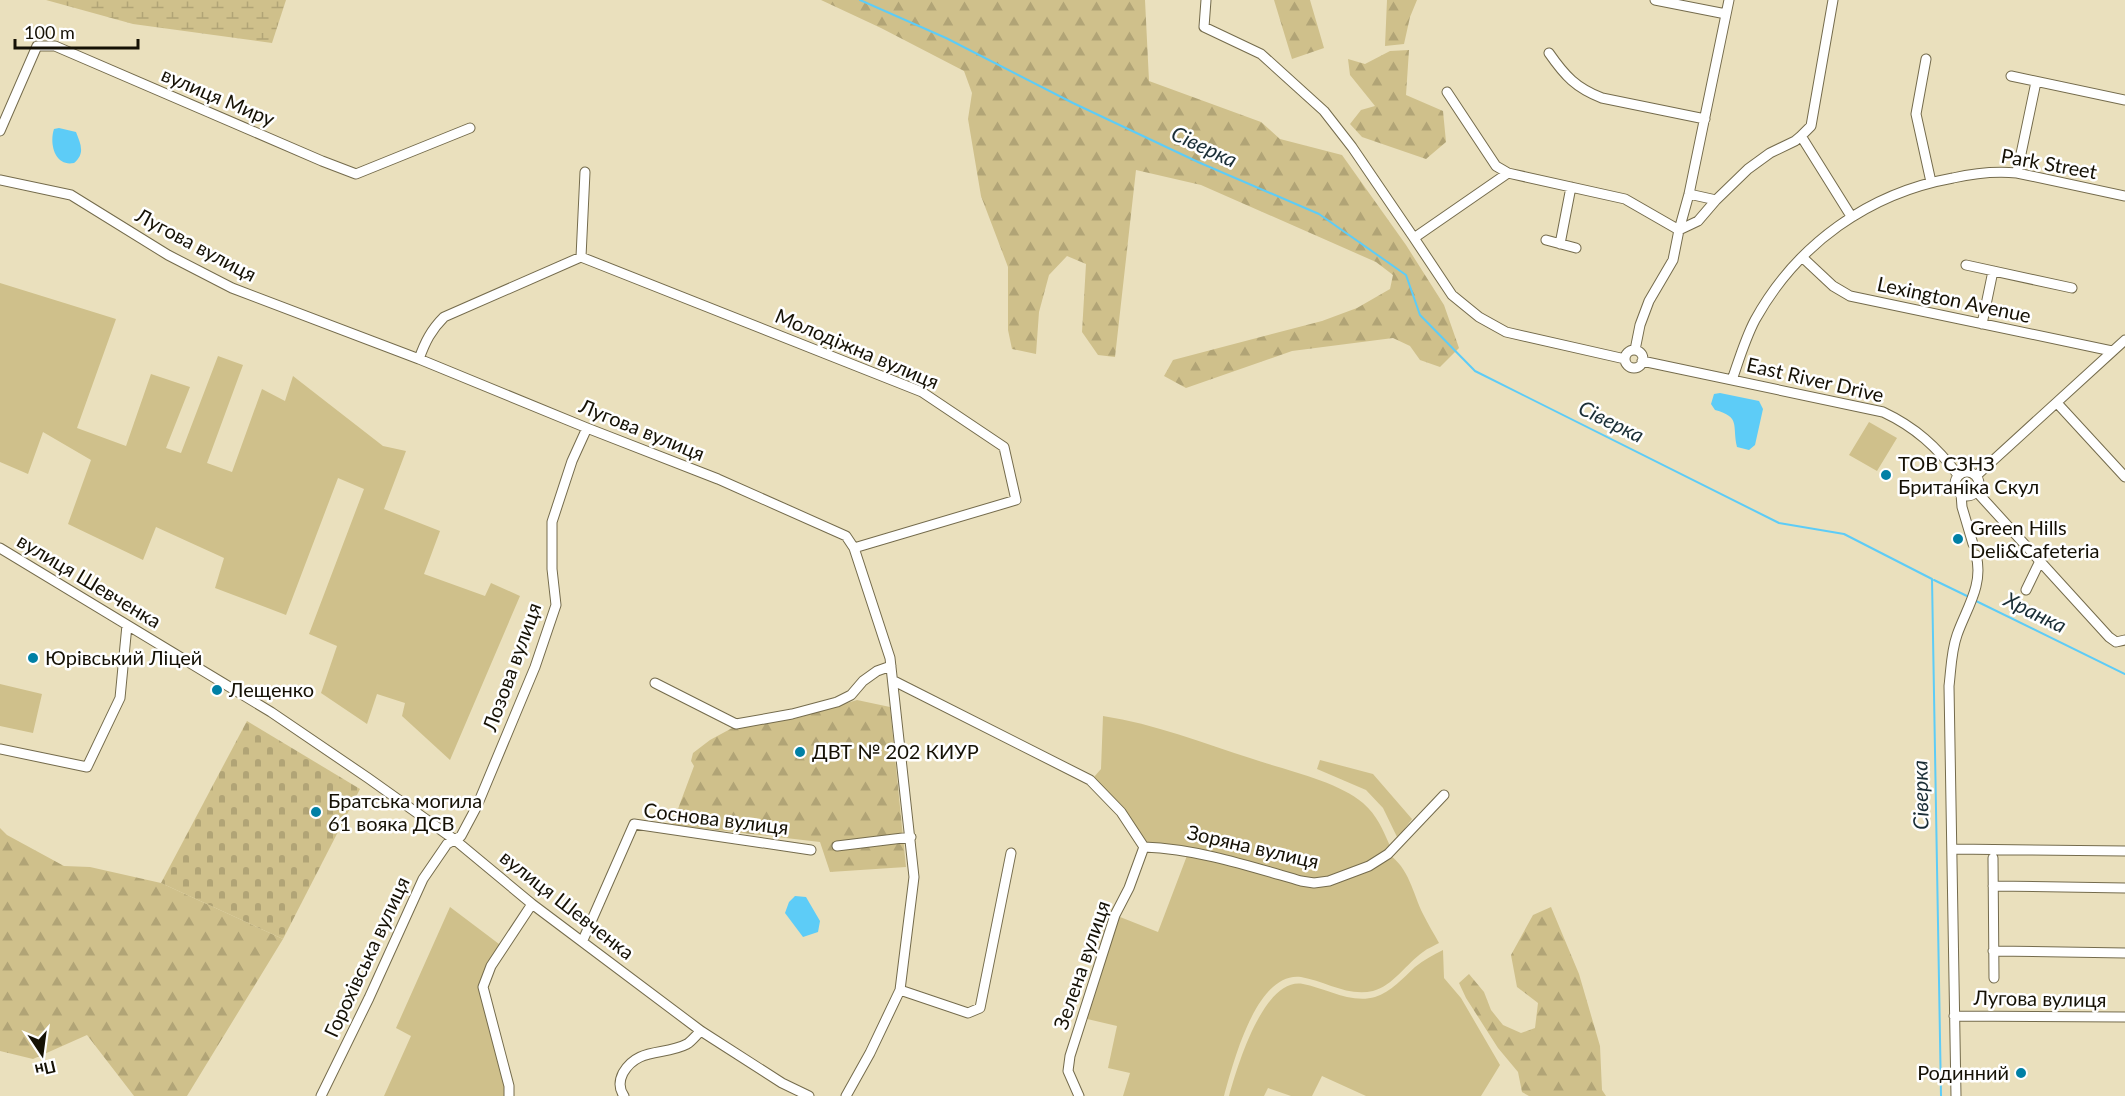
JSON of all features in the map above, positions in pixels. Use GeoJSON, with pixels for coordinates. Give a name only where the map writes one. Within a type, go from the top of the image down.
{"type":"FeatureCollection","features":[{"type":"Feature","properties":{"kind":"street"},"geometry":{"type":"LineString","coordinates":[[1206,0],[1204,27],[1261,54],[1324,111],[1352,147],[1452,295],[1479,317],[1506,332],[1625,358]]}},
{"type":"Feature","properties":{"kind":"street"},"geometry":{"type":"LineString","coordinates":[[1655,0],[1726,14]]}},
{"type":"Feature","properties":{"kind":"street"},"geometry":{"type":"LineString","coordinates":[[1635,350],[1640,325],[1673,260],[1729,0]]}},
{"type":"Feature","properties":{"kind":"street"},"geometry":{"type":"LineString","coordinates":[[1679,230],[1698,221],[1748,169],[1770,153],[1795,141],[1811,126],[1833,0]]}},
{"type":"Feature","properties":{"kind":"street","name":"вулиця Миру"},"geometry":{"type":"LineString","coordinates":[[0,131],[37,46],[55,46],[356,174],[470,128]]}},
{"type":"Feature","properties":{"kind":"street"},"geometry":{"type":"LineString","coordinates":[[1549,53],[1575,85],[1587,92],[1602,98],[1705,119]]}},
{"type":"Feature","properties":{"kind":"street"},"geometry":{"type":"LineString","coordinates":[[1926,59],[1916,114],[1931,182]]}},
{"type":"Feature","properties":{"kind":"street"},"geometry":{"type":"LineString","coordinates":[[2011,76],[2125,100]]}},
{"type":"Feature","properties":{"kind":"street"},"geometry":{"type":"LineString","coordinates":[[2017,173],[2036,82]]}},
{"type":"Feature","properties":{"kind":"street"},"geometry":{"type":"LineString","coordinates":[[1448,92],[1496,166],[1508,173],[1625,199],[1679,230]]}},
{"type":"Feature","properties":{"kind":"street"},"geometry":{"type":"LineString","coordinates":[[1802,136],[1851,216]]}},
{"type":"Feature","properties":{"kind":"street"},"geometry":{"type":"LineString","coordinates":[[419,359],[425,341],[444,317],[581,257],[585,172]]}},
{"type":"Feature","properties":{"kind":"street"},"geometry":{"type":"LineString","coordinates":[[1414,238],[1508,173]]}},
{"type":"Feature","properties":{"kind":"street","name":"Park Street"},"geometry":{"type":"LineString","coordinates":[[1732,380],[1743,345],[1754,321],[1783,278],[1825,236],[1851,216],[1894,194],[1931,182],[1977,173],[2017,173],[2125,196]]}},
{"type":"Feature","properties":{"kind":"street","name":"Лугова вулиця"},"geometry":{"type":"LineString","coordinates":[[0,180],[71,195],[168,255],[232,288],[419,359],[718,479],[846,536],[854,548]]}},
{"type":"Feature","properties":{"kind":"street"},"geometry":{"type":"LineString","coordinates":[[1560,244],[1571,187]]}},
{"type":"Feature","properties":{"kind":"street"},"geometry":{"type":"LineString","coordinates":[[1689,194],[1716,200]]}},
{"type":"Feature","properties":{"kind":"street"},"geometry":{"type":"LineString","coordinates":[[1546,240],[1576,248]]}},
{"type":"Feature","properties":{"kind":"street","name":"Молодіжна вулиця"},"geometry":{"type":"LineString","coordinates":[[581,257],[922,392],[1004,447],[1016,500],[854,548]]}},
{"type":"Feature","properties":{"kind":"street","name":"Lexington Avenue"},"geometry":{"type":"LineString","coordinates":[[1802,257],[1833,286],[1850,296],[2112,351]]}},
{"type":"Feature","properties":{"kind":"street"},"geometry":{"type":"LineString","coordinates":[[1966,265],[2072,288]]}},
{"type":"Feature","properties":{"kind":"street"},"geometry":{"type":"LineString","coordinates":[[1982,324],[1993,271]]}},
{"type":"Feature","properties":{"kind":"street"},"geometry":{"type":"LineString","coordinates":[[1976,476],[2125,340]]}},
{"type":"Feature","properties":{"kind":"street"},"geometry":{"type":"LineString","coordinates":[[1635,350],[1642,355],[1642,361],[1640,366],[1632,367],[1627,364],[1625,358],[1627,353],[1635,350]]}},
{"type":"Feature","properties":{"kind":"street","name":"Еаst Rіvеr Drive"},"geometry":{"type":"LineString","coordinates":[[1642,361],[1883,412],[1914,429],[1930,442],[1944,456],[1958,476]]}},
{"type":"Feature","properties":{"kind":"street"},"geometry":{"type":"LineString","coordinates":[[2057,403],[2125,477]]}},
{"type":"Feature","properties":{"kind":"street","name":"Лозова вулиця"},"geometry":{"type":"LineString","coordinates":[[455,840],[461,836],[477,806],[535,667],[556,605],[552,569],[552,522],[561,491],[587,428]]}},
{"type":"Feature","properties":{"kind":"street"},"geometry":{"type":"LineString","coordinates":[[1961,494],[1970,495],[1976,491],[1979,485],[1976,476],[1969,472],[1958,476],[1955,486],[1961,494],[1962,507],[1973,544]]}},
{"type":"Feature","properties":{"kind":"street"},"geometry":{"type":"LineString","coordinates":[[1976,491],[2109,638],[2116,642],[2125,640]]}},
{"type":"Feature","properties":{"kind":"street","name":"вулиця Шевченка"},"geometry":{"type":"LineString","coordinates":[[0,548],[271,712],[412,808],[455,840],[532,904],[583,940],[701,1031],[782,1083],[809,1096]]}},
{"type":"Feature","properties":{"kind":"street"},"geometry":{"type":"LineString","coordinates":[[846,1096],[870,1053],[900,990],[914,877],[894,681],[854,548]]}},
{"type":"Feature","properties":{"kind":"street"},"geometry":{"type":"LineString","coordinates":[[1956,1096],[1949,686],[1957,636],[1977,586],[1979,574],[1976,555]]}},
{"type":"Feature","properties":{"kind":"street"},"geometry":{"type":"LineString","coordinates":[[2026,590],[2040,561]]}},
{"type":"Feature","properties":{"kind":"street"},"geometry":{"type":"LineString","coordinates":[[0,749],[87,767],[120,698],[128,624]]}},
{"type":"Feature","properties":{"kind":"street"},"geometry":{"type":"LineString","coordinates":[[655,683],[736,724],[792,714],[837,702],[851,695],[863,681],[877,671],[891,666]]}},
{"type":"Feature","properties":{"kind":"street"},"geometry":{"type":"LineString","coordinates":[[894,681],[1090,780],[1121,812],[1144,847]]}},
{"type":"Feature","properties":{"kind":"street","name":"Зоряна вулиця"},"geometry":{"type":"LineString","coordinates":[[1144,847],[1197,852],[1314,883],[1369,866],[1388,855],[1444,795]]}},
{"type":"Feature","properties":{"kind":"street","name":"Соснова вулиця"},"geometry":{"type":"LineString","coordinates":[[583,940],[634,824],[810,850]]}},
{"type":"Feature","properties":{"kind":"street"},"geometry":{"type":"LineString","coordinates":[[837,846],[910,837]]}},
{"type":"Feature","properties":{"kind":"street","name":"Горохівська вулиця"},"geometry":{"type":"LineString","coordinates":[[321,1096],[423,879],[447,844],[455,840]]}},
{"type":"Feature","properties":{"kind":"street","name":"Зелена вулиця"},"geometry":{"type":"LineString","coordinates":[[1079,1096],[1068,1071],[1070,1056],[1115,915],[1129,888],[1144,847]]}},
{"type":"Feature","properties":{"kind":"street"},"geometry":{"type":"LineString","coordinates":[[1953,849],[2125,851]]}},
{"type":"Feature","properties":{"kind":"street"},"geometry":{"type":"LineString","coordinates":[[900,990],[968,1013],[980,1008],[1011,853]]}},
{"type":"Feature","properties":{"kind":"street"},"geometry":{"type":"LineString","coordinates":[[1993,858],[1994,978]]}},
{"type":"Feature","properties":{"kind":"street"},"geometry":{"type":"LineString","coordinates":[[1993,886],[2125,888]]}},
{"type":"Feature","properties":{"kind":"street"},"geometry":{"type":"LineString","coordinates":[[509,1096],[509,1086],[483,987],[491,966],[532,904]]}},
{"type":"Feature","properties":{"kind":"street"},"geometry":{"type":"LineString","coordinates":[[1993,951],[2125,953]]}},
{"type":"Feature","properties":{"kind":"street","name":"Лугова вулиця"},"geometry":{"type":"LineString","coordinates":[[1954,1016],[2125,1017]]}},
{"type":"Feature","properties":{"kind":"street"},"geometry":{"type":"LineString","coordinates":[[624,1096],[620,1090],[620,1079],[627,1067],[638,1057],[687,1044],[701,1031]]}},
{"type":"Feature","properties":{"kind":"green space"},"geometry":{"type":"Polygon","coordinates":[[[46,0],[286,0],[272,43],[133,24],[46,0]]]}},
{"type":"Feature","properties":{"kind":"green space"},"geometry":{"type":"Polygon","coordinates":[[[821,0],[1145,0],[1149,81],[1261,122],[1280,139],[1342,155],[1406,245],[1444,305],[1459,348],[1440,367],[1420,360],[1410,346],[1393,338],[1292,351],[1186,388],[1164,376],[1173,360],[1322,321],[1357,308],[1390,289],[1393,275],[1376,262],[1201,185],[1136,170],[1115,357],[1098,355],[1082,332],[1086,264],[1067,256],[1049,275],[1039,312],[1036,354],[1012,349],[1008,330],[1008,267],[981,196],[968,119],[972,93],[964,71],[821,0]]]}},
{"type":"Feature","properties":{"kind":"green space"},"geometry":{"type":"Polygon","coordinates":[[[1274,0],[1310,0],[1324,48],[1292,59],[1274,0]]]}},
{"type":"Feature","properties":{"kind":"green space"},"geometry":{"type":"Polygon","coordinates":[[[1387,0],[1417,0],[1410,17],[1404,44],[1385,46],[1387,0]]]}},
{"type":"Feature","properties":{"kind":"green space"},"geometry":{"type":"Polygon","coordinates":[[[1409,50],[1406,95],[1443,111],[1446,142],[1426,159],[1362,137],[1350,124],[1361,110],[1375,106],[1350,75],[1348,59],[1365,64],[1390,51],[1409,50]]]}},
{"type":"Feature","properties":{"kind":"green space"},"geometry":{"type":"Polygon","coordinates":[[[0,283],[116,319],[77,428],[126,446],[151,374],[190,387],[166,448],[181,453],[218,356],[243,365],[207,463],[232,472],[262,389],[285,401],[293,376],[383,446],[406,451],[384,509],[440,531],[424,574],[485,596],[491,583],[520,596],[450,760],[402,716],[405,703],[377,694],[367,724],[321,693],[337,646],[309,634],[364,489],[338,478],[286,615],[215,588],[224,558],[156,527],[143,560],[68,524],[91,460],[43,432],[28,474],[0,462],[0,283]]]}},
{"type":"Feature","properties":{"kind":"green space"},"geometry":{"type":"Polygon","coordinates":[[[1869,422],[1897,438],[1877,471],[1849,455],[1869,422]]]}},
{"type":"Feature","properties":{"kind":"green space"},"geometry":{"type":"Polygon","coordinates":[[[0,684],[42,694],[33,733],[0,726],[0,684]]]}},
{"type":"Feature","properties":{"kind":"green space"},"geometry":{"type":"Polygon","coordinates":[[[857,700],[890,707],[906,867],[830,872],[820,842],[672,825],[694,766],[691,761],[693,753],[710,740],[734,727],[794,719],[857,700]]]}},
{"type":"Feature","properties":{"kind":"green space"},"geometry":{"type":"Polygon","coordinates":[[[1103,716],[1179,734],[1340,788],[1368,808],[1379,823],[1390,846],[1398,839],[1383,808],[1366,790],[1317,769],[1320,760],[1373,774],[1412,819],[1403,831],[1406,837],[1388,854],[1406,873],[1423,914],[1439,943],[1427,949],[1387,984],[1373,991],[1355,992],[1301,977],[1285,979],[1271,989],[1249,1022],[1240,1043],[1224,1096],[1123,1096],[1130,1073],[1108,1068],[1117,1026],[1083,1018],[1115,915],[1158,932],[1188,853],[1144,847],[1094,777],[1101,769],[1103,716]]]}},
{"type":"Feature","properties":{"kind":"green space"},"geometry":{"type":"Polygon","coordinates":[[[247,721],[360,789],[283,939],[161,883],[247,721]]]}},
{"type":"Feature","properties":{"kind":"green space"},"geometry":{"type":"Polygon","coordinates":[[[0,828],[7,835],[64,866],[90,867],[161,883],[283,939],[187,1096],[134,1096],[87,1035],[33,1059],[0,1051],[0,828]]]}},
{"type":"Feature","properties":{"kind":"green space"},"geometry":{"type":"Polygon","coordinates":[[[450,907],[503,947],[483,987],[509,1096],[384,1096],[411,1036],[396,1028],[450,907]]]}},
{"type":"Feature","properties":{"kind":"green space"},"geometry":{"type":"Polygon","coordinates":[[[1551,907],[1579,974],[1600,1046],[1602,1090],[1606,1096],[1529,1096],[1522,1092],[1518,1072],[1498,1048],[1459,983],[1469,974],[1484,992],[1491,1010],[1503,1025],[1521,1033],[1535,1028],[1538,1003],[1517,987],[1511,955],[1533,915],[1551,907]]]}},
{"type":"Feature","properties":{"kind":"green space"},"geometry":{"type":"Polygon","coordinates":[[[1443,950],[1444,978],[1461,998],[1500,1065],[1481,1096],[1366,1096],[1322,1076],[1312,1096],[1291,1096],[1268,1088],[1264,1096],[1229,1096],[1245,1046],[1254,1027],[1264,1009],[1276,995],[1289,986],[1303,984],[1347,997],[1366,999],[1375,997],[1392,988],[1418,964],[1443,950]]]}},
{"type":"Feature","properties":{"kind":"water"},"geometry":{"type":"Polygon","coordinates":[[[54,129],[76,132],[81,152],[74,163],[62,161],[55,153],[52,141],[54,129]]]}},
{"type":"Feature","properties":{"kind":"water"},"geometry":{"type":"Polygon","coordinates":[[[1720,393],[1759,401],[1763,409],[1755,445],[1749,450],[1737,447],[1732,419],[1715,410],[1711,404],[1714,394],[1720,393]]]}},
{"type":"Feature","properties":{"kind":"water"},"geometry":{"type":"Polygon","coordinates":[[[795,896],[806,897],[820,921],[818,932],[803,937],[785,913],[789,902],[795,896]]]}},
{"type":"Feature","properties":{"kind":"waterway","name":"Сіверка"},"geometry":{"type":"LineString","coordinates":[[860,0],[946,38],[1073,103],[1198,162],[1319,214],[1406,275],[1420,315],[1475,371],[1779,523],[1844,534],[1932,579],[1941,1096]]}},
{"type":"Feature","properties":{"kind":"waterway","name":"Хранка"},"geometry":{"type":"LineString","coordinates":[[1934,580],[1969,597]]}},
{"type":"Feature","properties":{"kind":"waterway","name":"Хранка"},"geometry":{"type":"LineString","coordinates":[[1974,600],[2125,674]]}},
{"type":"Feature","properties":{"kind":"place","name":"ТОВ СЗНЗ Британіка Скул"},"geometry":{"type":"Point","coordinates":[1886,475]}},
{"type":"Feature","properties":{"kind":"place","name":"Green Hills Deli&Cafeteria"},"geometry":{"type":"Point","coordinates":[1958,539]}},
{"type":"Feature","properties":{"kind":"place","name":"Юрівський Ліцей"},"geometry":{"type":"Point","coordinates":[33,658]}},
{"type":"Feature","properties":{"kind":"place","name":"Лещенко"},"geometry":{"type":"Point","coordinates":[217,690]}},
{"type":"Feature","properties":{"kind":"place","name":"ДВТ № 202 КИУР"},"geometry":{"type":"Point","coordinates":[800,752]}},
{"type":"Feature","properties":{"kind":"place","name":"Братська могила 61 вояка ДСВ"},"geometry":{"type":"Point","coordinates":[316,812]}},
{"type":"Feature","properties":{"kind":"place","name":"Родинний"},"geometry":{"type":"Point","coordinates":[2021,1073]}}]}
